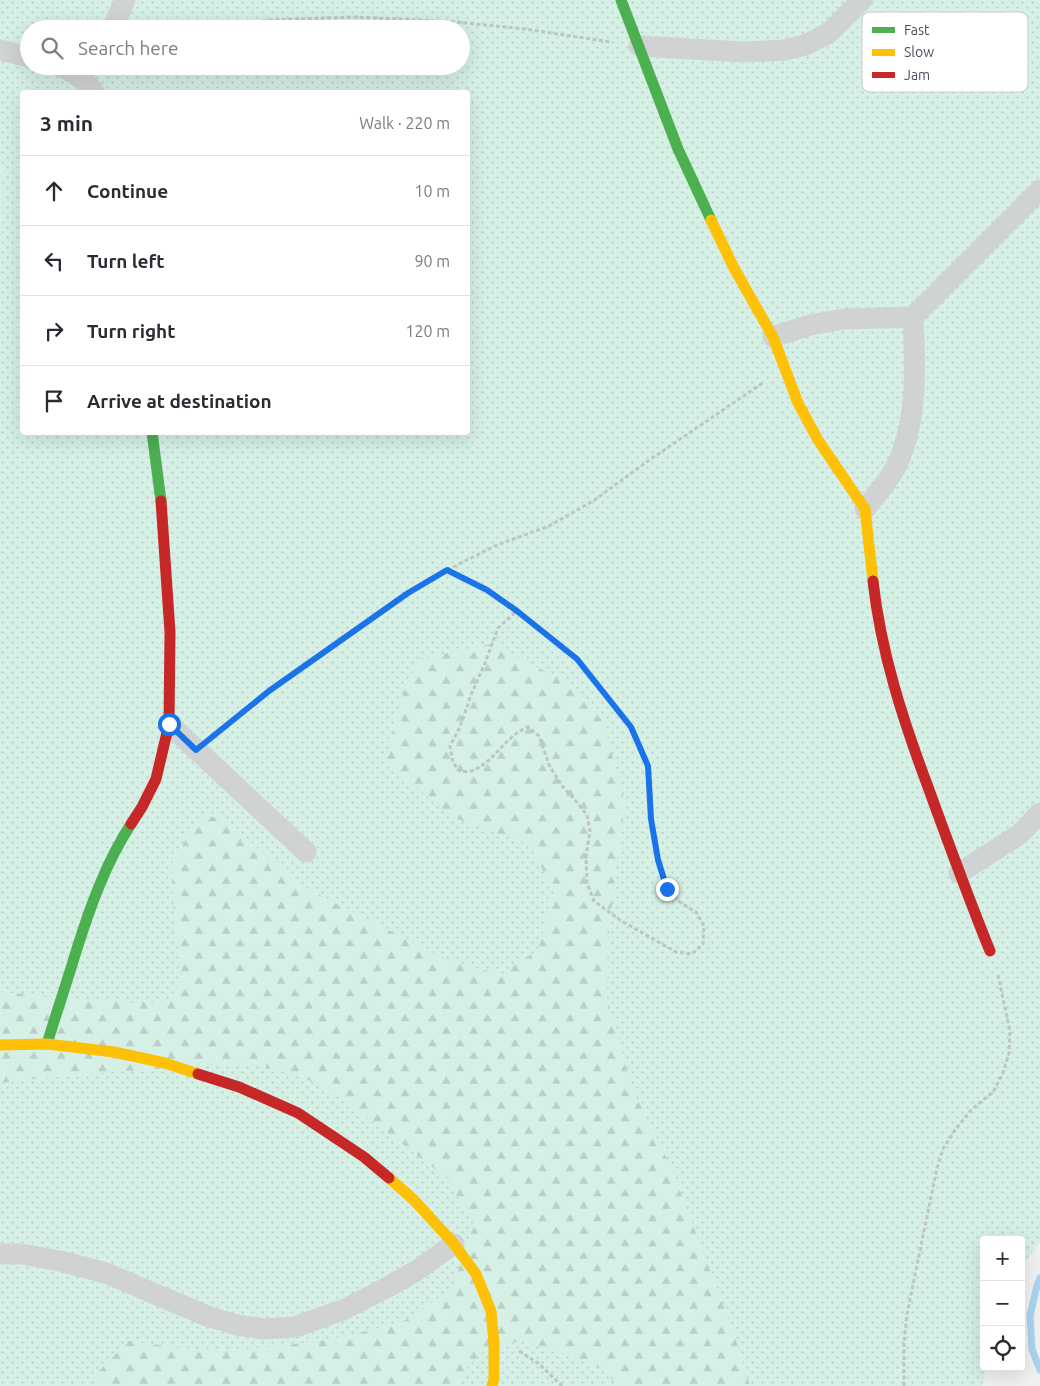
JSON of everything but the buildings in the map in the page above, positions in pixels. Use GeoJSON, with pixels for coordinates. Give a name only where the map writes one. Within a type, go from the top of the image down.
{"type":"FeatureCollection","features":[{"type":"Feature","properties":{"kind":"street"},"geometry":{"type":"LineString","coordinates":[[116,20],[125,0]]}},
{"type":"Feature","properties":{"kind":"street"},"geometry":{"type":"LineString","coordinates":[[621,0],[678,149],[734,268],[773,337],[798,403],[818,440],[865,509],[875,601],[888,667],[906,726],[959,873],[990,951]]}},
{"type":"Feature","properties":{"kind":"street"},"geometry":{"type":"LineString","coordinates":[[639,46],[744,52],[785,50],[805,45],[829,33],[862,0]]}},
{"type":"Feature","properties":{"kind":"street"},"geometry":{"type":"LineString","coordinates":[[0,50],[20,55]]}},
{"type":"Feature","properties":{"kind":"street"},"geometry":{"type":"LineString","coordinates":[[81,75],[93,81]]}},
{"type":"Feature","properties":{"kind":"street"},"geometry":{"type":"LineString","coordinates":[[773,337],[810,325],[844,318],[913,317],[1040,190]]}},
{"type":"Feature","properties":{"kind":"street"},"geometry":{"type":"LineString","coordinates":[[865,509],[887,481],[900,460],[907,439],[915,383],[913,317]]}},
{"type":"Feature","properties":{"kind":"street"},"geometry":{"type":"LineString","coordinates":[[47,1044],[88,914],[121,839],[142,807],[156,778],[169,724],[170,632],[160,490],[152,435]]}},
{"type":"Feature","properties":{"kind":"street"},"geometry":{"type":"LineString","coordinates":[[169,724],[306,852]]}},
{"type":"Feature","properties":{"kind":"street"},"geometry":{"type":"LineString","coordinates":[[959,873],[1020,834],[1040,813]]}},
{"type":"Feature","properties":{"kind":"street"},"geometry":{"type":"LineString","coordinates":[[0,1045],[47,1044],[114,1052],[165,1063],[239,1087],[298,1114],[364,1157],[414,1200],[454,1244],[476,1274],[491,1311],[494,1343],[494,1378],[492,1386]]}},
{"type":"Feature","properties":{"kind":"street"},"geometry":{"type":"LineString","coordinates":[[0,1254],[22,1254],[60,1261],[106,1273],[208,1316],[237,1325],[264,1329],[295,1327],[344,1309],[416,1271],[454,1244]]}},
{"type":"Feature","properties":{"kind":"path"},"geometry":{"type":"LineString","coordinates":[[269,20],[356,17],[417,20]]}},
{"type":"Feature","properties":{"kind":"path"},"geometry":{"type":"LineString","coordinates":[[470,23],[525,29],[639,46]]}},
{"type":"Feature","properties":{"kind":"path"},"geometry":{"type":"LineString","coordinates":[[196,750],[269,691],[408,593],[447,570],[497,545],[549,526],[593,501],[648,461],[784,369]]}},
{"type":"Feature","properties":{"kind":"path"},"geometry":{"type":"LineString","coordinates":[[447,570],[487,590],[517,611],[577,659],[631,727],[648,766],[651,819],[658,860],[667,889],[681,903],[696,912],[704,926],[703,944],[692,954],[676,952],[620,920],[594,901],[587,883],[586,857],[590,830],[586,816],[550,767],[538,736],[528,727],[520,730],[489,760],[475,770],[461,772],[452,764],[450,746],[460,727],[498,628],[517,611]]}},
{"type":"Feature","properties":{"kind":"path"},"geometry":{"type":"LineString","coordinates":[[904,1386],[904,1344],[907,1314],[937,1168],[943,1149],[954,1130],[971,1110],[993,1092],[1003,1073],[1009,1054],[1010,1031],[1000,980],[990,951]]}},
{"type":"Feature","properties":{"kind":"path"},"geometry":{"type":"LineString","coordinates":[[494,1343],[522,1352],[538,1363],[562,1386]]}},
{"type":"Feature","properties":{"kind":"green space"},"geometry":{"type":"Polygon","coordinates":[[[0,0],[1040,0],[1040,1242],[1025,1262],[1025,1236],[980,1236],[980,1371],[986,1371],[982,1386],[0,1386],[0,0]]]}},
{"type":"Feature","properties":{"kind":"green space"},"geometry":{"type":"Polygon","coordinates":[[[0,156],[4,175],[0,284],[0,156]]]}},
{"type":"Feature","properties":{"kind":"green space"},"geometry":{"type":"Polygon","coordinates":[[[492,644],[564,681],[603,721],[625,802],[609,927],[607,997],[631,1086],[671,1167],[734,1334],[750,1386],[619,1386],[599,1367],[552,1349],[520,1341],[485,1350],[469,1365],[455,1386],[95,1386],[98,1372],[129,1341],[189,1349],[249,1350],[340,1338],[402,1322],[452,1289],[474,1225],[447,1178],[347,1102],[298,1074],[238,1063],[70,1075],[0,1083],[0,992],[135,1003],[168,1002],[183,977],[174,922],[172,864],[199,817],[223,817],[298,884],[449,961],[501,974],[538,950],[554,892],[530,845],[449,816],[386,760],[403,694],[419,659],[492,644]]]}},
{"type":"Feature","properties":{"kind":"waterway"},"geometry":{"type":"LineString","coordinates":[[1040,1278],[1030,1316],[1032,1349],[1040,1370]]}},
{"type":"Feature","properties":{"kind":"traffic: fast"},"geometry":{"type":"LineString","coordinates":[[621,0],[678,149],[711,220]]}},
{"type":"Feature","properties":{"kind":"traffic: fast"},"geometry":{"type":"LineString","coordinates":[[152,435],[161,501]]}},
{"type":"Feature","properties":{"kind":"traffic: fast"},"geometry":{"type":"LineString","coordinates":[[47,1044],[92,904],[113,855],[131,824]]}},
{"type":"Feature","properties":{"kind":"traffic: slow"},"geometry":{"type":"LineString","coordinates":[[711,220],[734,268],[773,337],[798,403],[818,440],[865,509],[873,581]]}},
{"type":"Feature","properties":{"kind":"traffic: slow"},"geometry":{"type":"LineString","coordinates":[[0,1045],[47,1044],[114,1052],[165,1063],[198,1074]]}},
{"type":"Feature","properties":{"kind":"traffic: slow"},"geometry":{"type":"LineString","coordinates":[[389,1178],[414,1200],[454,1244],[476,1274],[491,1311],[494,1343],[494,1379],[492,1386]]}},
{"type":"Feature","properties":{"kind":"traffic: jam"},"geometry":{"type":"LineString","coordinates":[[131,824],[156,779],[169,724],[170,632],[161,501]]}},
{"type":"Feature","properties":{"kind":"traffic: jam"},"geometry":{"type":"LineString","coordinates":[[873,581],[881,634],[894,686],[919,762],[990,951]]}},
{"type":"Feature","properties":{"kind":"traffic: jam"},"geometry":{"type":"LineString","coordinates":[[198,1074],[239,1087],[298,1113],[364,1157],[389,1178]]}},
{"type":"Feature","properties":{"kind":"route"},"geometry":{"type":"LineString","coordinates":[[169,724],[196,750],[269,691],[408,593],[447,570],[487,590],[517,611],[577,659],[631,727],[648,766],[651,819],[658,860],[667,889]]}}]}
